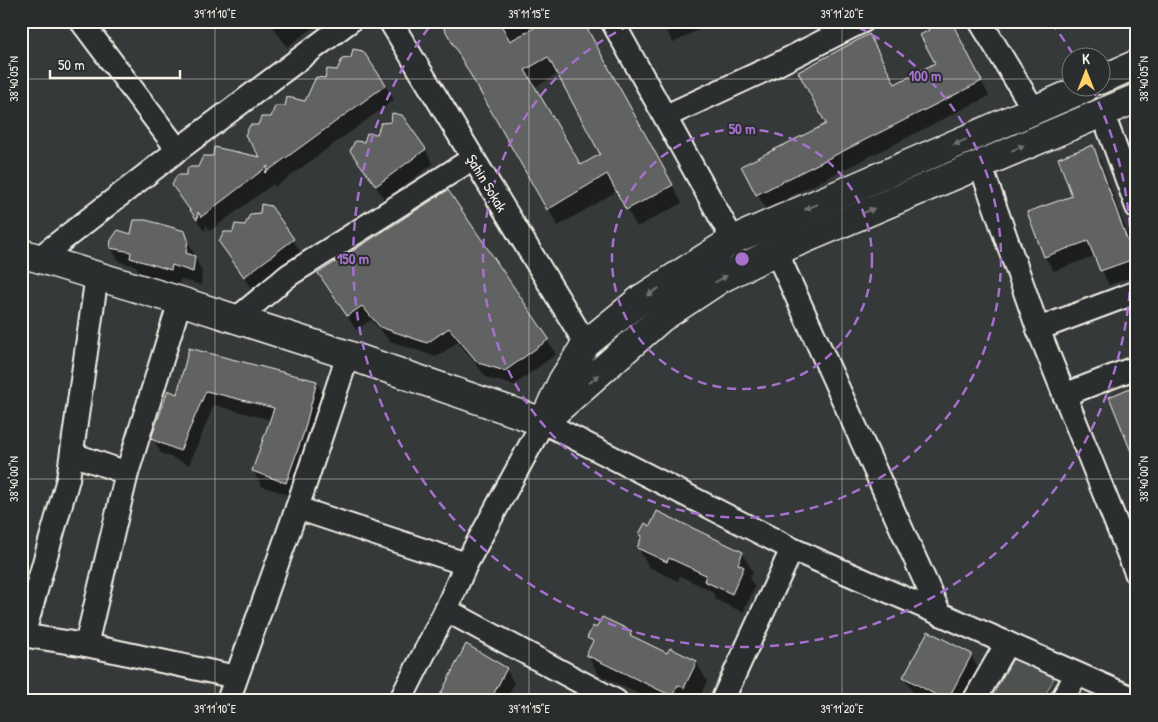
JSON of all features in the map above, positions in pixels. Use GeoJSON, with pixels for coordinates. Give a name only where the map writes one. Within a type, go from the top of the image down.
{"type":"FeatureCollection","features":[{"type":"Feature","properties":{"kind":"main road"},"geometry":{"type":"LineString","coordinates":[[1110,76],[1137,64]]}},
{"type":"Feature","properties":{"kind":"main road"},"geometry":{"type":"LineString","coordinates":[[543,422],[563,380],[586,344],[641,300],[733,240],[1062,98]]}},
{"type":"Feature","properties":{"kind":"main road"},"geometry":{"type":"LineString","coordinates":[[543,422],[661,318],[720,279],[776,251],[1137,98]]}},
{"type":"Feature","properties":{"kind":"main road"},"geometry":{"type":"LineString","coordinates":[[30,256],[98,275],[348,355],[543,422]]}},
{"type":"Feature","properties":{"kind":"street"},"geometry":{"type":"LineString","coordinates":[[81,21],[178,150]]}},
{"type":"Feature","properties":{"kind":"street"},"geometry":{"type":"LineString","coordinates":[[30,256],[178,150],[350,21]]}},
{"type":"Feature","properties":{"kind":"street","name":"Şahin Sokak"},"geometry":{"type":"LineString","coordinates":[[390,21],[586,344]]}},
{"type":"Feature","properties":{"kind":"street"},"geometry":{"type":"LineString","coordinates":[[612,21],[733,240]]}},
{"type":"Feature","properties":{"kind":"street"},"geometry":{"type":"LineString","coordinates":[[666,116],[776,65],[863,21]]}},
{"type":"Feature","properties":{"kind":"street"},"geometry":{"type":"LineString","coordinates":[[980,21],[1034,110]]}},
{"type":"Feature","properties":{"kind":"street"},"geometry":{"type":"LineString","coordinates":[[1103,114],[1137,207]]}},
{"type":"Feature","properties":{"kind":"street"},"geometry":{"type":"LineString","coordinates":[[235,320],[289,275],[472,159]]}},
{"type":"Feature","properties":{"kind":"street"},"geometry":{"type":"LineString","coordinates":[[980,164],[1038,329],[1137,575]]}},
{"type":"Feature","properties":{"kind":"street"},"geometry":{"type":"LineString","coordinates":[[776,251],[940,614]]}},
{"type":"Feature","properties":{"kind":"street"},"geometry":{"type":"LineString","coordinates":[[98,275],[68,479],[22,635],[86,645],[236,677]]}},
{"type":"Feature","properties":{"kind":"street"},"geometry":{"type":"LineString","coordinates":[[1038,329],[1137,292]]}},
{"type":"Feature","properties":{"kind":"street"},"geometry":{"type":"LineString","coordinates":[[86,645],[127,473],[180,301]]}},
{"type":"Feature","properties":{"kind":"street"},"geometry":{"type":"LineString","coordinates":[[228,701],[297,508],[348,355]]}},
{"type":"Feature","properties":{"kind":"street"},"geometry":{"type":"LineString","coordinates":[[1064,395],[1137,367]]}},
{"type":"Feature","properties":{"kind":"street"},"geometry":{"type":"LineString","coordinates":[[400,701],[446,610],[466,564],[543,422],[792,550],[1137,700]]}},
{"type":"Feature","properties":{"kind":"street"},"geometry":{"type":"LineString","coordinates":[[72,454],[127,473]]}},
{"type":"Feature","properties":{"kind":"street"},"geometry":{"type":"LineString","coordinates":[[297,508],[466,564]]}},
{"type":"Feature","properties":{"kind":"street"},"geometry":{"type":"LineString","coordinates":[[722,701],[792,550]]}},
{"type":"Feature","properties":{"kind":"street"},"geometry":{"type":"LineString","coordinates":[[446,610],[616,701]]}},
{"type":"Feature","properties":{"kind":"street"},"geometry":{"type":"LineString","coordinates":[[974,701],[1007,643]]}},
{"type":"Feature","properties":{"kind":"street"},"geometry":{"type":"LineString","coordinates":[[1061,701],[1077,674]]}},
{"type":"Feature","properties":{"kind":"shaded area"},"geometry":{"type":"Polygon","coordinates":[[[1014,657],[1054,678],[1042,701],[990,701],[1014,657]]]}},
{"type":"Feature","properties":{"kind":"building"},"geometry":{"type":"Polygon","coordinates":[[[440,21],[499,21],[510,41],[547,21],[583,21],[673,185],[626,210],[607,174],[547,210],[440,21]],[[548,57],[525,70],[581,165],[600,154],[548,57]]]}},
{"type":"Feature","properties":{"kind":"building"},"geometry":{"type":"Polygon","coordinates":[[[939,21],[951,21],[982,81],[756,195],[741,166],[826,124],[798,72],[869,34],[895,84],[935,63],[920,35],[929,30],[928,27],[939,21]]]}},
{"type":"Feature","properties":{"kind":"building"},"geometry":{"type":"Polygon","coordinates":[[[353,49],[363,51],[386,85],[265,173],[268,166],[201,217],[198,212],[197,220],[172,185],[177,175],[186,175],[188,167],[198,167],[203,156],[213,156],[214,147],[260,157],[245,135],[250,125],[258,125],[261,117],[271,117],[275,106],[285,106],[287,97],[305,101],[316,77],[325,78],[327,69],[337,70],[342,59],[351,58],[353,49]]]}},
{"type":"Feature","properties":{"kind":"building"},"geometry":{"type":"Polygon","coordinates":[[[392,113],[402,115],[426,149],[376,186],[350,151],[355,141],[364,142],[367,133],[377,134],[381,123],[391,122],[392,113]]]}},
{"type":"Feature","properties":{"kind":"building"},"geometry":{"type":"Polygon","coordinates":[[[1093,145],[1134,259],[1100,271],[1088,241],[1044,257],[1027,212],[1072,196],[1058,158],[1093,145]]]}},
{"type":"Feature","properties":{"kind":"building"},"geometry":{"type":"Polygon","coordinates":[[[448,190],[549,339],[505,371],[478,363],[449,328],[427,343],[380,327],[362,306],[347,316],[318,273],[448,190]]]}},
{"type":"Feature","properties":{"kind":"building"},"geometry":{"type":"Polygon","coordinates":[[[261,204],[271,206],[294,239],[244,277],[219,242],[224,232],[233,232],[235,224],[245,225],[250,214],[260,213],[261,204]]]}},
{"type":"Feature","properties":{"kind":"building"},"geometry":{"type":"Polygon","coordinates":[[[134,220],[146,220],[185,231],[188,240],[186,253],[195,256],[193,272],[172,265],[171,270],[130,258],[131,252],[110,248],[111,240],[118,230],[131,234],[134,220]]]}},
{"type":"Feature","properties":{"kind":"building"},"geometry":{"type":"Polygon","coordinates":[[[189,348],[317,381],[304,432],[286,483],[252,471],[274,408],[206,391],[180,451],[151,439],[168,390],[177,394],[189,348]]]}},
{"type":"Feature","properties":{"kind":"building"},"geometry":{"type":"Polygon","coordinates":[[[1137,385],[1137,463],[1136,464],[1109,397],[1137,385]]]}},
{"type":"Feature","properties":{"kind":"building"},"geometry":{"type":"Polygon","coordinates":[[[657,511],[743,552],[738,564],[744,567],[732,594],[704,581],[706,575],[669,558],[667,562],[637,548],[642,536],[639,534],[645,523],[650,526],[657,511]]]}},
{"type":"Feature","properties":{"kind":"building"},"geometry":{"type":"Polygon","coordinates":[[[602,617],[632,631],[630,635],[667,653],[670,648],[697,661],[684,688],[678,685],[672,696],[586,655],[593,641],[587,638],[593,626],[596,628],[602,617]]]}},
{"type":"Feature","properties":{"kind":"building"},"geometry":{"type":"Polygon","coordinates":[[[928,631],[972,654],[947,701],[903,677],[928,631]]]}},
{"type":"Feature","properties":{"kind":"building"},"geometry":{"type":"Polygon","coordinates":[[[466,644],[507,668],[490,701],[437,701],[466,644]]]}}]}
